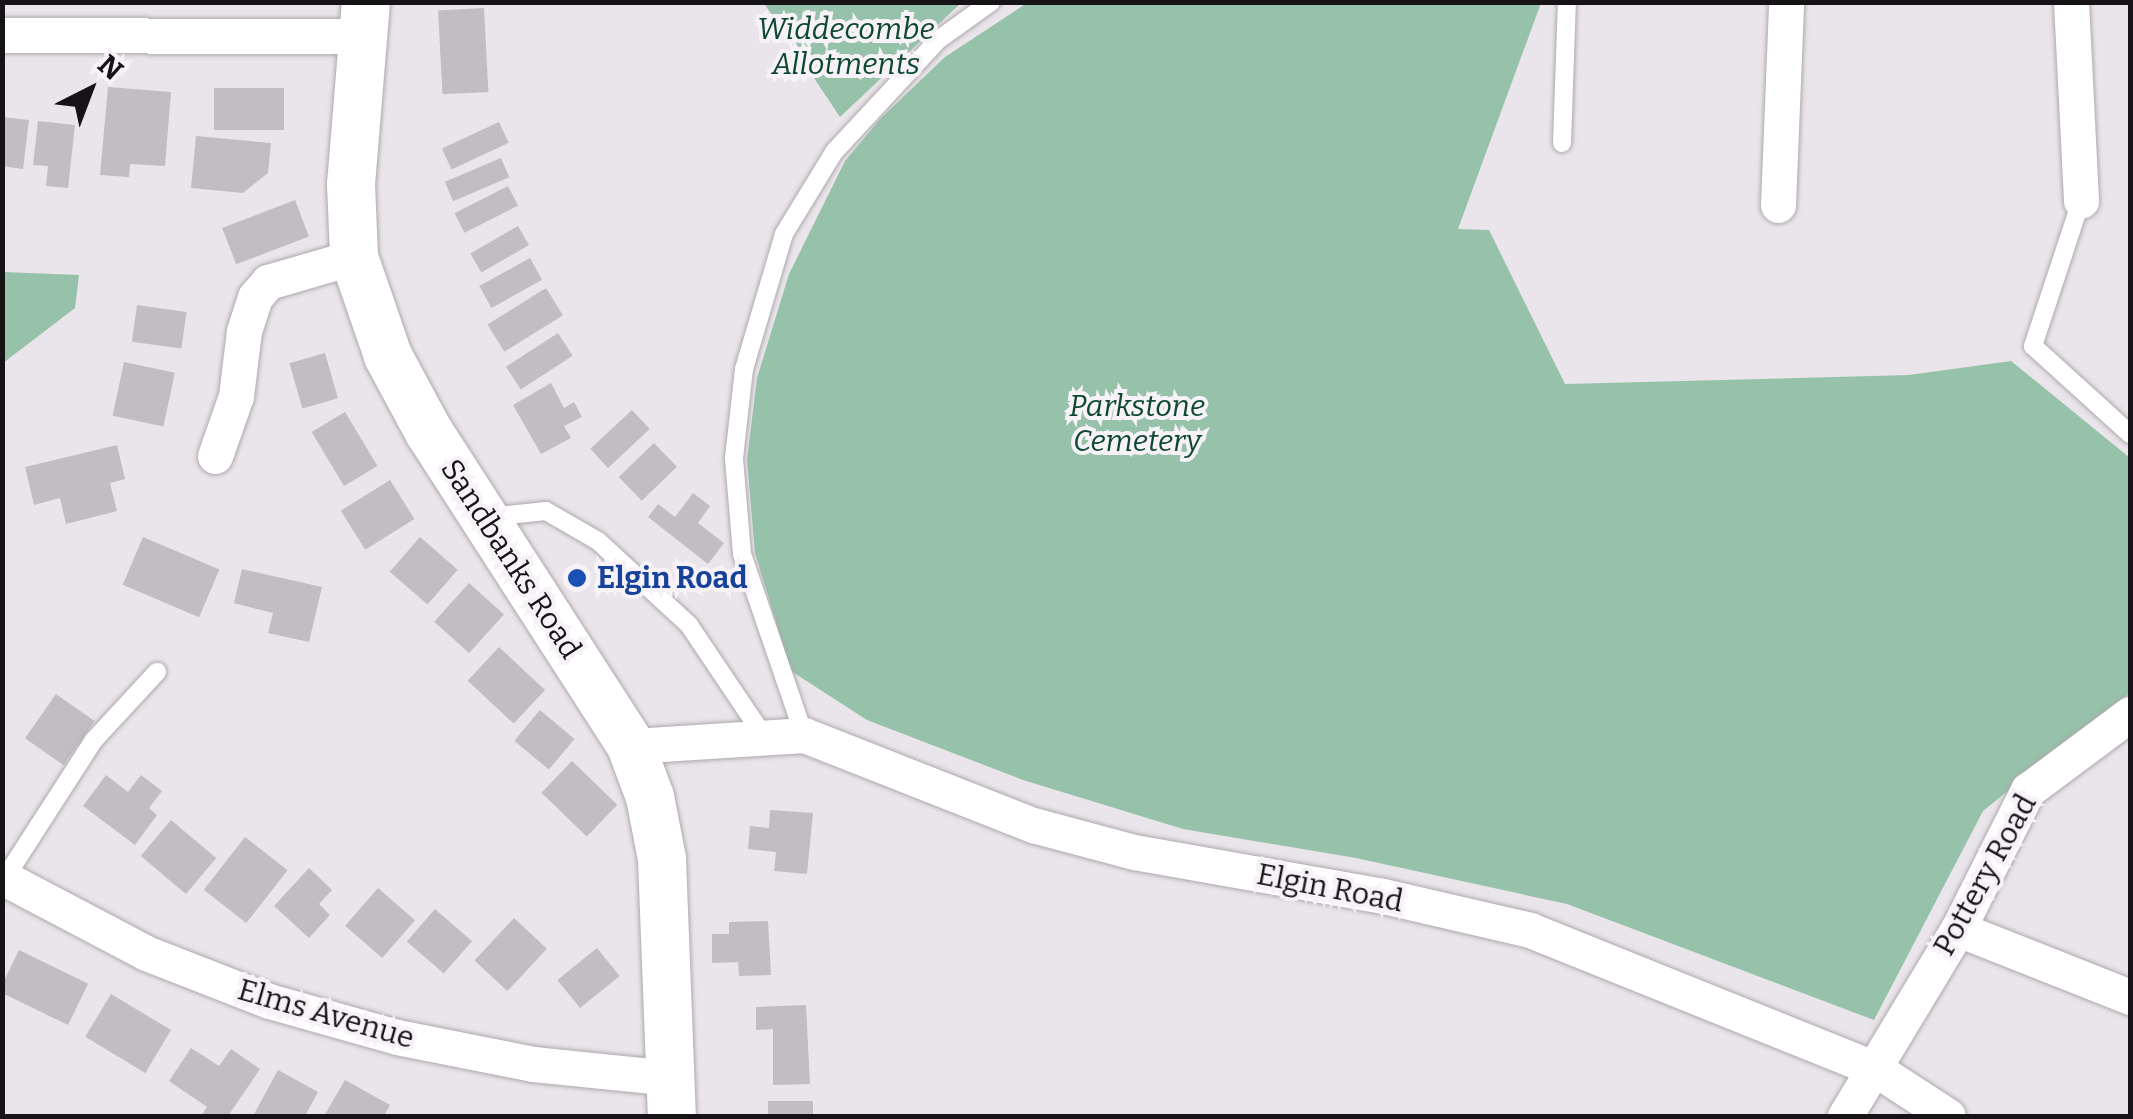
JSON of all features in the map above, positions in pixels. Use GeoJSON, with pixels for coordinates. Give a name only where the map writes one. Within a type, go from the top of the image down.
{"type":"FeatureCollection","features":[{"type":"Feature","properties":{"kind":"main road","name":"Sandbanks Road"},"geometry":{"type":"LineString","coordinates":[[364,19],[350,184],[354,257],[388,356],[484,518],[632,746],[650,797],[662,860],[672,1097]]}},
{"type":"Feature","properties":{"kind":"street"},"geometry":{"type":"LineString","coordinates":[[1778,205],[1786,2]]}},
{"type":"Feature","properties":{"kind":"street"},"geometry":{"type":"LineString","coordinates":[[2072,2],[2082,201]]}},
{"type":"Feature","properties":{"kind":"street"},"geometry":{"type":"LineString","coordinates":[[2,35],[364,19]]}},
{"type":"Feature","properties":{"kind":"street"},"geometry":{"type":"LineString","coordinates":[[216,456],[236,396],[244,331],[256,297],[268,282],[354,257]]}},
{"type":"Feature","properties":{"kind":"street","name":"Pottery Road"},"geometry":{"type":"LineString","coordinates":[[1845,1116],[1958,929],[2028,790],[2130,714]]}},
{"type":"Feature","properties":{"kind":"street","name":"Elgin Road"},"geometry":{"type":"LineString","coordinates":[[632,746],[804,734],[1033,825],[1134,852],[1384,896],[1530,930],[1874,1068],[1948,1116]]}},
{"type":"Feature","properties":{"kind":"street","name":"Elms Avenue"},"geometry":{"type":"LineString","coordinates":[[4,878],[146,953],[270,1001],[396,1038],[534,1064],[672,1097]]}},
{"type":"Feature","properties":{"kind":"street"},"geometry":{"type":"LineString","coordinates":[[1958,929],[2130,998]]}},
{"type":"Feature","properties":{"kind":"lane"},"geometry":{"type":"LineString","coordinates":[[804,734],[742,554],[734,458],[744,370],[784,234],[834,152],[938,40],[991,2]]}},
{"type":"Feature","properties":{"kind":"lane"},"geometry":{"type":"LineString","coordinates":[[1562,143],[1566,2]]}},
{"type":"Feature","properties":{"kind":"lane"},"geometry":{"type":"LineString","coordinates":[[2082,201],[2032,346],[2130,434]]}},
{"type":"Feature","properties":{"kind":"lane"},"geometry":{"type":"LineString","coordinates":[[484,518],[546,511],[598,541],[689,624],[763,735]]}},
{"type":"Feature","properties":{"kind":"lane"},"geometry":{"type":"LineString","coordinates":[[4,878],[94,740],[157,672]]}},
{"type":"Feature","properties":{"kind":"green space","name":"Widdecombe Allotments"},"geometry":{"type":"Polygon","coordinates":[[[764,3],[961,3],[840,117],[764,3]]]}},
{"type":"Feature","properties":{"kind":"green space","name":"Parkstone Cemetery"},"geometry":{"type":"Polygon","coordinates":[[[1027,3],[1541,3],[1458,229],[1489,230],[1565,384],[1909,375],[2011,361],[2130,458],[2130,693],[1983,811],[1874,1020],[1567,904],[1356,858],[1183,829],[1023,780],[867,720],[791,671],[755,553],[747,460],[757,378],[789,274],[845,161],[881,118],[945,57],[1027,3]]]}},
{"type":"Feature","properties":{"kind":"green space"},"geometry":{"type":"Polygon","coordinates":[[[3,272],[79,275],[75,308],[3,363],[3,272]]]}},
{"type":"Feature","properties":{"kind":"building"},"geometry":{"type":"Polygon","coordinates":[[[484,8],[488,92],[442,94],[438,10],[484,8]]]}},
{"type":"Feature","properties":{"kind":"building"},"geometry":{"type":"Polygon","coordinates":[[[108,87],[171,92],[165,166],[130,164],[129,177],[100,175],[108,87]]]}},
{"type":"Feature","properties":{"kind":"building"},"geometry":{"type":"Polygon","coordinates":[[[214,88],[284,88],[284,130],[214,130],[214,88]]]}},
{"type":"Feature","properties":{"kind":"building"},"geometry":{"type":"Polygon","coordinates":[[[2,117],[29,120],[23,169],[2,166],[2,117]]]}},
{"type":"Feature","properties":{"kind":"building"},"geometry":{"type":"Polygon","coordinates":[[[38,121],[75,125],[68,188],[46,186],[48,166],[33,165],[38,121]]]}},
{"type":"Feature","properties":{"kind":"building"},"geometry":{"type":"Polygon","coordinates":[[[499,122],[509,143],[452,169],[442,149],[499,122]]]}},
{"type":"Feature","properties":{"kind":"building"},"geometry":{"type":"Polygon","coordinates":[[[196,136],[271,143],[268,173],[243,193],[191,188],[196,136]]]}},
{"type":"Feature","properties":{"kind":"building"},"geometry":{"type":"Polygon","coordinates":[[[501,158],[509,177],[453,201],[445,182],[501,158]]]}},
{"type":"Feature","properties":{"kind":"building"},"geometry":{"type":"Polygon","coordinates":[[[508,186],[518,206],[465,233],[455,213],[508,186]]]}},
{"type":"Feature","properties":{"kind":"building"},"geometry":{"type":"Polygon","coordinates":[[[295,200],[309,236],[236,264],[222,228],[295,200]]]}},
{"type":"Feature","properties":{"kind":"building"},"geometry":{"type":"Polygon","coordinates":[[[518,226],[529,245],[481,273],[470,254],[518,226]]]}},
{"type":"Feature","properties":{"kind":"building"},"geometry":{"type":"Polygon","coordinates":[[[530,258],[542,280],[491,308],[479,286],[530,258]]]}},
{"type":"Feature","properties":{"kind":"building"},"geometry":{"type":"Polygon","coordinates":[[[546,288],[563,315],[504,352],[487,325],[546,288]]]}},
{"type":"Feature","properties":{"kind":"building"},"geometry":{"type":"Polygon","coordinates":[[[137,305],[187,312],[181,349],[132,342],[137,305]]]}},
{"type":"Feature","properties":{"kind":"building"},"geometry":{"type":"Polygon","coordinates":[[[558,333],[573,356],[521,389],[506,367],[558,333]]]}},
{"type":"Feature","properties":{"kind":"building"},"geometry":{"type":"Polygon","coordinates":[[[325,353],[338,398],[302,408],[289,363],[325,353]]]}},
{"type":"Feature","properties":{"kind":"building"},"geometry":{"type":"Polygon","coordinates":[[[124,362],[175,373],[163,427],[113,416],[124,362]]]}},
{"type":"Feature","properties":{"kind":"building"},"geometry":{"type":"Polygon","coordinates":[[[551,383],[564,408],[574,402],[582,417],[564,426],[571,438],[541,454],[513,405],[551,383]]]}},
{"type":"Feature","properties":{"kind":"building"},"geometry":{"type":"Polygon","coordinates":[[[632,410],[650,429],[608,468],[590,449],[632,410]]]}},
{"type":"Feature","properties":{"kind":"building"},"geometry":{"type":"Polygon","coordinates":[[[345,412],[377,466],[344,486],[312,432],[345,412]]]}},
{"type":"Feature","properties":{"kind":"building"},"geometry":{"type":"Polygon","coordinates":[[[654,443],[677,467],[642,501],[619,477],[654,443]]]}},
{"type":"Feature","properties":{"kind":"building"},"geometry":{"type":"Polygon","coordinates":[[[117,445],[125,479],[110,483],[117,511],[66,524],[60,498],[34,505],[25,467],[117,445]]]}},
{"type":"Feature","properties":{"kind":"building"},"geometry":{"type":"Polygon","coordinates":[[[390,480],[414,519],[365,550],[341,511],[390,480]]]}},
{"type":"Feature","properties":{"kind":"building"},"geometry":{"type":"Polygon","coordinates":[[[693,493],[710,506],[698,523],[724,543],[708,564],[648,517],[658,504],[675,517],[693,493]]]}},
{"type":"Feature","properties":{"kind":"building"},"geometry":{"type":"Polygon","coordinates":[[[143,537],[219,569],[199,617],[123,585],[143,537]]]}},
{"type":"Feature","properties":{"kind":"building"},"geometry":{"type":"Polygon","coordinates":[[[420,537],[458,570],[428,605],[390,572],[420,537]]]}},
{"type":"Feature","properties":{"kind":"building"},"geometry":{"type":"Polygon","coordinates":[[[242,569],[322,587],[309,642],[268,633],[273,613],[234,603],[242,569]]]}},
{"type":"Feature","properties":{"kind":"building"},"geometry":{"type":"Polygon","coordinates":[[[469,583],[504,614],[469,653],[434,622],[469,583]]]}},
{"type":"Feature","properties":{"kind":"building"},"geometry":{"type":"Polygon","coordinates":[[[499,647],[545,690],[514,724],[468,681],[499,647]]]}},
{"type":"Feature","properties":{"kind":"building"},"geometry":{"type":"Polygon","coordinates":[[[56,694],[95,721],[64,765],[25,738],[56,694]]]}},
{"type":"Feature","properties":{"kind":"building"},"geometry":{"type":"Polygon","coordinates":[[[540,710],[574,739],[549,770],[514,741],[540,710]]]}},
{"type":"Feature","properties":{"kind":"building"},"geometry":{"type":"Polygon","coordinates":[[[572,761],[617,805],[587,836],[541,793],[572,761]]]}},
{"type":"Feature","properties":{"kind":"building"},"geometry":{"type":"Polygon","coordinates":[[[106,775],[128,792],[141,775],[162,791],[149,808],[157,815],[135,845],[83,806],[106,775]]]}},
{"type":"Feature","properties":{"kind":"building"},"geometry":{"type":"Polygon","coordinates":[[[770,810],[813,813],[807,874],[774,871],[776,852],[748,849],[750,826],[769,828],[770,810]]]}},
{"type":"Feature","properties":{"kind":"building"},"geometry":{"type":"Polygon","coordinates":[[[171,820],[216,858],[186,894],[141,856],[171,820]]]}},
{"type":"Feature","properties":{"kind":"building"},"geometry":{"type":"Polygon","coordinates":[[[245,837],[288,870],[246,923],[204,890],[245,837]]]}},
{"type":"Feature","properties":{"kind":"building"},"geometry":{"type":"Polygon","coordinates":[[[309,868],[332,890],[319,904],[330,915],[309,938],[274,906],[309,868]]]}},
{"type":"Feature","properties":{"kind":"building"},"geometry":{"type":"Polygon","coordinates":[[[378,888],[415,920],[382,958],[345,926],[378,888]]]}},
{"type":"Feature","properties":{"kind":"building"},"geometry":{"type":"Polygon","coordinates":[[[435,909],[472,941],[444,974],[407,941],[435,909]]]}},
{"type":"Feature","properties":{"kind":"building"},"geometry":{"type":"Polygon","coordinates":[[[514,918],[547,949],[507,991],[474,960],[514,918]]]}},
{"type":"Feature","properties":{"kind":"building"},"geometry":{"type":"Polygon","coordinates":[[[768,921],[771,975],[739,976],[738,962],[712,963],[712,934],[729,934],[729,922],[768,921]]]}},
{"type":"Feature","properties":{"kind":"building"},"geometry":{"type":"Polygon","coordinates":[[[597,948],[620,976],[580,1008],[557,980],[597,948]]]}},
{"type":"Feature","properties":{"kind":"building"},"geometry":{"type":"Polygon","coordinates":[[[19,950],[88,984],[68,1025],[2,993],[19,950]]]}},
{"type":"Feature","properties":{"kind":"building"},"geometry":{"type":"Polygon","coordinates":[[[111,994],[171,1030],[145,1073],[85,1037],[111,994]]]}},
{"type":"Feature","properties":{"kind":"building"},"geometry":{"type":"Polygon","coordinates":[[[806,1005],[810,1084],[773,1085],[773,1029],[756,1030],[756,1007],[806,1005]]]}},
{"type":"Feature","properties":{"kind":"building"},"geometry":{"type":"Polygon","coordinates":[[[191,1048],[219,1066],[231,1049],[260,1069],[228,1116],[201,1116],[207,1107],[169,1081],[191,1048]]]}},
{"type":"Feature","properties":{"kind":"building"},"geometry":{"type":"Polygon","coordinates":[[[278,1070],[318,1092],[305,1116],[253,1116],[278,1070]]]}},
{"type":"Feature","properties":{"kind":"building"},"geometry":{"type":"Polygon","coordinates":[[[345,1080],[390,1105],[384,1116],[324,1116],[345,1080]]]}},
{"type":"Feature","properties":{"kind":"building"},"geometry":{"type":"Polygon","coordinates":[[[768,1101],[813,1101],[813,1116],[768,1116],[768,1101]]]}},
{"type":"Feature","properties":{"kind":"place","name":"Elgin Road"},"geometry":{"type":"Point","coordinates":[577,578]}}]}
